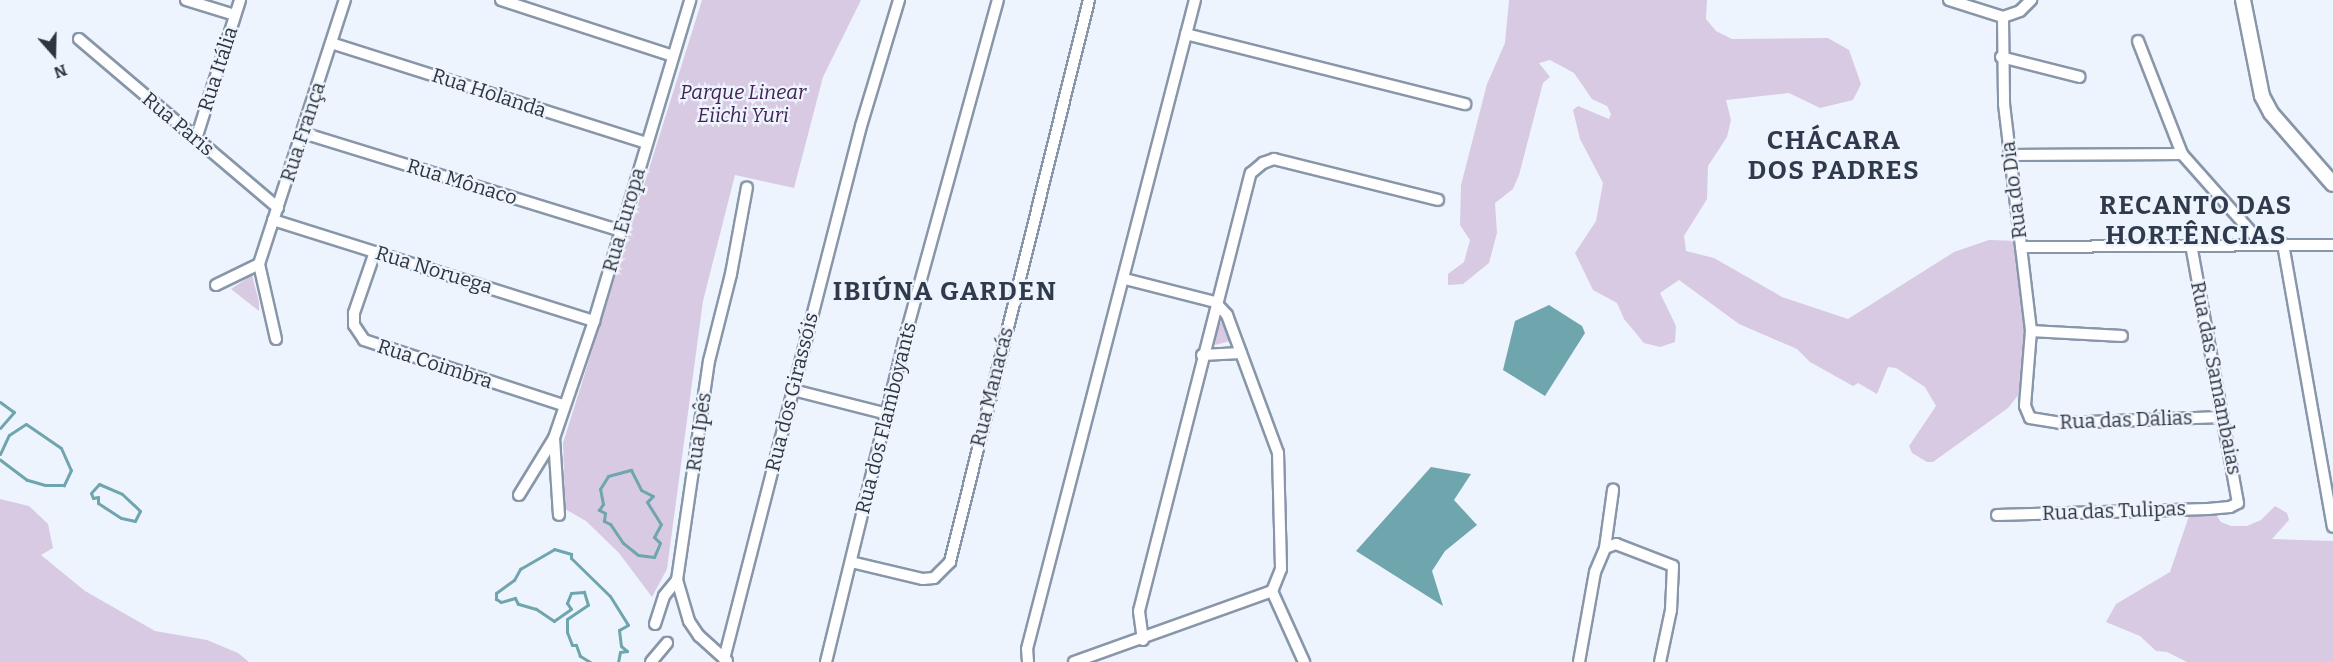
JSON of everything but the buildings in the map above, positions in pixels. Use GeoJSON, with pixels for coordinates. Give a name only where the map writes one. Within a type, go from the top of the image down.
{"type":"FeatureCollection","features":[{"type":"Feature","properties":{"kind":"main road"},"geometry":{"type":"LineString","coordinates":[[2243,0],[2262,96],[2271,113],[2333,184]]}},
{"type":"Feature","properties":{"kind":"street"},"geometry":{"type":"LineString","coordinates":[[186,0],[235,15]]}},
{"type":"Feature","properties":{"kind":"street","name":"Rua Itália"},"geometry":{"type":"LineString","coordinates":[[196,139],[240,0]]}},
{"type":"Feature","properties":{"kind":"street","name":"Rua França"},"geometry":{"type":"LineString","coordinates":[[259,264],[345,0]]}},
{"type":"Feature","properties":{"kind":"street"},"geometry":{"type":"LineString","coordinates":[[501,0],[673,56]]}},
{"type":"Feature","properties":{"kind":"street","name":"Rua Europa"},"geometry":{"type":"LineString","coordinates":[[519,495],[554,438],[563,405],[594,321],[690,0]]}},
{"type":"Feature","properties":{"kind":"street","name":"Rua dos Girassóis"},"geometry":{"type":"LineString","coordinates":[[726,661],[861,126],[899,0]]}},
{"type":"Feature","properties":{"kind":"street","name":"Rua dos Flamboyants"},"geometry":{"type":"LineString","coordinates":[[826,662],[967,104],[998,0]]}},
{"type":"Feature","properties":{"kind":"street","name":"Rua Manacás"},"geometry":{"type":"LineString","coordinates":[[851,562],[923,579],[934,578],[950,562],[1060,108],[1089,0]]}},
{"type":"Feature","properties":{"kind":"street"},"geometry":{"type":"LineString","coordinates":[[1028,662],[1027,649],[1125,279],[1195,0]]}},
{"type":"Feature","properties":{"kind":"street"},"geometry":{"type":"LineString","coordinates":[[1949,0],[2003,17],[2020,11],[2031,0]]}},
{"type":"Feature","properties":{"kind":"street","name":"Rua do Dia"},"geometry":{"type":"LineString","coordinates":[[2003,17],[2001,57],[2031,331],[2025,406],[2030,418]]}},
{"type":"Feature","properties":{"kind":"street"},"geometry":{"type":"LineString","coordinates":[[1186,34],[1465,104]]}},
{"type":"Feature","properties":{"kind":"street","name":"Rua Paris"},"geometry":{"type":"LineString","coordinates":[[79,39],[278,208]]}},
{"type":"Feature","properties":{"kind":"street"},"geometry":{"type":"LineString","coordinates":[[2138,41],[2182,154],[2262,244]]}},
{"type":"Feature","properties":{"kind":"street","name":"Rua Holanda"},"geometry":{"type":"LineString","coordinates":[[331,43],[647,143]]}},
{"type":"Feature","properties":{"kind":"street"},"geometry":{"type":"LineString","coordinates":[[2001,57],[2080,77]]}},
{"type":"Feature","properties":{"kind":"street","name":"Rua Mônaco"},"geometry":{"type":"LineString","coordinates":[[303,133],[621,231]]}},
{"type":"Feature","properties":{"kind":"street"},"geometry":{"type":"LineString","coordinates":[[2010,155],[2182,154]]}},
{"type":"Feature","properties":{"kind":"street"},"geometry":{"type":"LineString","coordinates":[[1143,640],[1139,611],[1215,302],[1249,177],[1263,163],[1274,159],[1438,200]]}},
{"type":"Feature","properties":{"kind":"street","name":"Rua Ipês"},"geometry":{"type":"LineString","coordinates":[[726,661],[699,636],[689,621],[677,580],[709,361],[731,274],[747,187]]}},
{"type":"Feature","properties":{"kind":"street","name":"Rua Noruega"},"geometry":{"type":"LineString","coordinates":[[273,220],[594,321]]}},
{"type":"Feature","properties":{"kind":"street"},"geometry":{"type":"LineString","coordinates":[[2021,246],[2332,243]]}},
{"type":"Feature","properties":{"kind":"street"},"geometry":{"type":"LineString","coordinates":[[2283,244],[2333,527]]}},
{"type":"Feature","properties":{"kind":"street","name":"Rua das Samambaias"},"geometry":{"type":"LineString","coordinates":[[2191,245],[2239,499],[2230,507]]}},
{"type":"Feature","properties":{"kind":"street","name":"Rua Coimbra"},"geometry":{"type":"LineString","coordinates":[[375,252],[354,313],[354,325],[364,340],[563,405]]}},
{"type":"Feature","properties":{"kind":"street"},"geometry":{"type":"LineString","coordinates":[[216,285],[259,264],[276,339]]}},
{"type":"Feature","properties":{"kind":"street"},"geometry":{"type":"LineString","coordinates":[[1125,279],[1215,302],[1227,315],[1278,453],[1281,568],[1272,591],[1304,662]]}},
{"type":"Feature","properties":{"kind":"street"},"geometry":{"type":"LineString","coordinates":[[2031,331],[2122,336]]}},
{"type":"Feature","properties":{"kind":"street"},"geometry":{"type":"LineString","coordinates":[[1202,355],[1241,352]]}},
{"type":"Feature","properties":{"kind":"street"},"geometry":{"type":"LineString","coordinates":[[793,390],[887,414]]}},
{"type":"Feature","properties":{"kind":"street","name":"Rua das Dálias"},"geometry":{"type":"LineString","coordinates":[[2030,418],[2060,423],[2223,417]]}},
{"type":"Feature","properties":{"kind":"street","name":"Rua Europa"},"geometry":{"type":"LineString","coordinates":[[554,438],[559,515]]}},
{"type":"Feature","properties":{"kind":"street"},"geometry":{"type":"LineString","coordinates":[[1579,662],[1595,572],[1605,548],[1613,490]]}},
{"type":"Feature","properties":{"kind":"street","name":"Rua das Tulipas"},"geometry":{"type":"LineString","coordinates":[[1997,515],[2230,507]]}},
{"type":"Feature","properties":{"kind":"street"},"geometry":{"type":"LineString","coordinates":[[1605,548],[1616,544],[1673,566],[1672,600],[1660,662]]}},
{"type":"Feature","properties":{"kind":"street"},"geometry":{"type":"LineString","coordinates":[[655,624],[664,596],[677,580]]}},
{"type":"Feature","properties":{"kind":"street"},"geometry":{"type":"LineString","coordinates":[[1074,662],[1143,640],[1272,591]]}},
{"type":"Feature","properties":{"kind":"street"},"geometry":{"type":"LineString","coordinates":[[651,662],[667,643]]}},
{"type":"Feature","properties":{"kind":"green space","name":"Parque Linear Eiichi Yuri"},"geometry":{"type":"Polygon","coordinates":[[[702,0],[861,0],[823,77],[794,188],[735,175],[703,301],[667,569],[652,597],[619,553],[586,521],[565,509],[563,443],[702,0]]]}},
{"type":"Feature","properties":{"kind":"green space"},"geometry":{"type":"Polygon","coordinates":[[[1509,0],[1707,0],[1706,19],[1716,31],[1732,39],[1828,38],[1849,50],[1861,84],[1853,100],[1820,108],[1789,93],[1726,100],[1731,120],[1727,137],[1708,166],[1707,199],[1684,236],[1686,251],[1714,258],[1782,297],[1848,319],[1954,252],[1989,240],[2021,241],[2028,361],[2020,393],[2008,408],[1933,462],[1927,462],[1912,453],[1909,446],[1936,406],[1925,387],[1896,368],[1888,367],[1877,394],[1858,383],[1853,386],[1810,362],[1797,349],[1739,324],[1679,280],[1660,293],[1676,326],[1675,342],[1660,347],[1644,343],[1624,319],[1617,303],[1593,290],[1575,253],[1596,221],[1603,183],[1580,139],[1573,110],[1578,106],[1609,119],[1611,114],[1607,106],[1592,99],[1574,73],[1550,60],[1539,63],[1550,77],[1543,83],[1519,175],[1513,189],[1495,203],[1497,233],[1489,263],[1463,284],[1448,285],[1448,274],[1464,262],[1470,240],[1460,225],[1461,185],[1487,84],[1505,43],[1509,0]]]}},
{"type":"Feature","properties":{"kind":"green space"},"geometry":{"type":"Polygon","coordinates":[[[252,275],[259,302],[259,311],[231,289],[252,275]]]}},
{"type":"Feature","properties":{"kind":"green space"},"geometry":{"type":"Polygon","coordinates":[[[1222,322],[1230,341],[1215,345],[1218,324],[1222,322]]]}},
{"type":"Feature","properties":{"kind":"green space"},"geometry":{"type":"Polygon","coordinates":[[[0,499],[29,506],[48,524],[53,548],[41,555],[85,591],[155,631],[207,640],[238,653],[249,662],[0,662],[0,499]]]}},
{"type":"Feature","properties":{"kind":"green space"},"geometry":{"type":"Polygon","coordinates":[[[2210,506],[2221,522],[2231,526],[2247,526],[2261,520],[2275,506],[2287,513],[2289,520],[2272,539],[2333,541],[2333,662],[2187,662],[2167,652],[2156,651],[2140,636],[2106,622],[2116,604],[2170,572],[2190,513],[2210,506]]]}},
{"type":"Feature","properties":{"kind":"water"},"geometry":{"type":"Polygon","coordinates":[[[1549,305],[1582,326],[1585,333],[1545,396],[1503,370],[1515,321],[1549,305]]]}},
{"type":"Feature","properties":{"kind":"water"},"geometry":{"type":"Polygon","coordinates":[[[1431,467],[1471,474],[1454,500],[1477,525],[1445,551],[1432,571],[1443,606],[1356,551],[1431,467]]]}},
{"type":"Feature","properties":{"kind":"waterway"},"geometry":{"type":"LineString","coordinates":[[0,402],[14,412],[0,428]]}},
{"type":"Feature","properties":{"kind":"waterway"},"geometry":{"type":"LineString","coordinates":[[0,454],[9,435],[26,424],[61,448],[71,470],[64,485],[45,485],[27,480],[0,460]]}},
{"type":"Feature","properties":{"kind":"waterway"},"geometry":{"type":"LineString","coordinates":[[631,470],[641,490],[653,496],[647,502],[661,524],[654,537],[660,543],[654,557],[638,555],[623,543],[610,524],[604,521],[605,513],[599,510],[603,504],[600,489],[608,476],[631,470]]}},
{"type":"Feature","properties":{"kind":"waterway"},"geometry":{"type":"LineString","coordinates":[[99,484],[122,494],[140,511],[135,521],[121,518],[98,503],[98,497],[93,498],[91,493],[99,484]]}},
{"type":"Feature","properties":{"kind":"waterway"},"geometry":{"type":"LineString","coordinates":[[590,662],[580,656],[567,632],[567,619],[588,605],[584,592],[571,593],[567,603],[571,609],[554,621],[536,609],[518,604],[515,598],[501,602],[496,599],[496,593],[514,580],[520,569],[554,549],[571,554],[571,558],[610,596],[628,625],[619,630],[621,646],[627,651],[620,652],[618,662]]}},
{"type":"Feature","properties":{"kind":"district","name":"CHÁCARA DOS PADRES"},"geometry":{"type":"Point","coordinates":[1834,156]}},
{"type":"Feature","properties":{"kind":"district","name":"RECANTO DAS HORTÊNCIAS"},"geometry":{"type":"Point","coordinates":[2196,221]}},
{"type":"Feature","properties":{"kind":"district","name":"IBIÚNA GARDEN"},"geometry":{"type":"Point","coordinates":[945,292]}}]}
